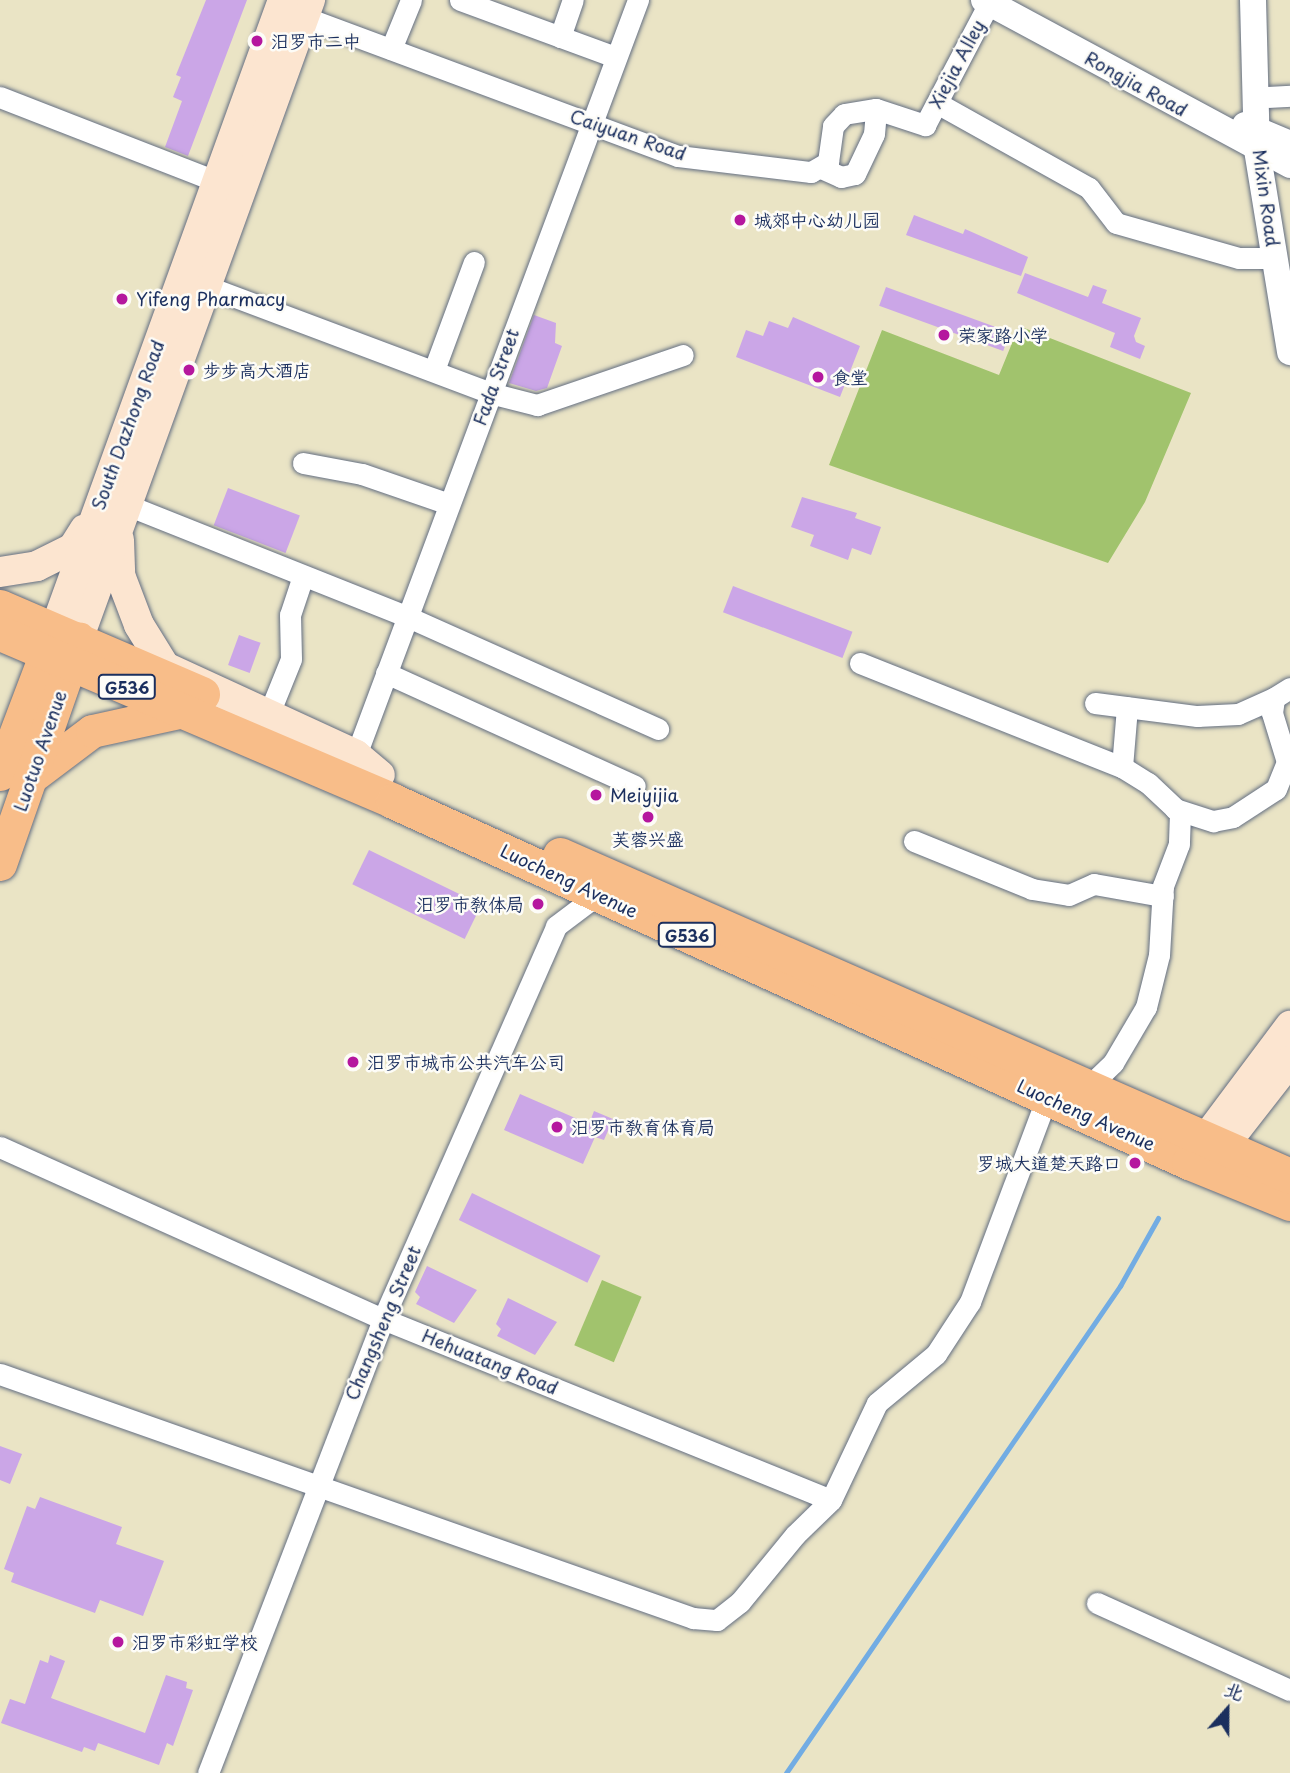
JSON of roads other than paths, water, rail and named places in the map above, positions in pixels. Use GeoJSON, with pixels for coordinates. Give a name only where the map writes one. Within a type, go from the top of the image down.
{"type":"FeatureCollection","features":[{"type":"Feature","properties":{"kind":"highway","name":"Luocheng Avenue"},"geometry":{"type":"LineString","coordinates":[[0,607],[63,646],[183,711],[406,807],[596,896],[1047,1097],[1206,1154],[1290,1177]]}},
{"type":"Feature","properties":{"kind":"highway","name":"Luocheng Avenue"},"geometry":{"type":"LineString","coordinates":[[0,633],[63,646],[368,765],[1089,1086],[1290,1203]]}},
{"type":"Feature","properties":{"kind":"main road","name":"South Dazhong Road"},"geometry":{"type":"LineString","coordinates":[[114,515],[218,182],[299,6]]}},
{"type":"Feature","properties":{"kind":"main road","name":"South Dazhong Road"},"geometry":{"type":"LineString","coordinates":[[63,646],[206,286],[299,6]]}},
{"type":"Feature","properties":{"kind":"main road"},"geometry":{"type":"LineString","coordinates":[[0,572],[37,566],[73,548],[114,515]]}},
{"type":"Feature","properties":{"kind":"main road"},"geometry":{"type":"LineString","coordinates":[[114,515],[120,575],[139,625],[165,667],[368,765]]}},
{"type":"Feature","properties":{"kind":"main road","name":"Luotuo Avenue"},"geometry":{"type":"LineString","coordinates":[[0,864],[15,775],[63,646]]}},
{"type":"Feature","properties":{"kind":"main road"},"geometry":{"type":"LineString","coordinates":[[15,775],[92,731],[183,711]]}},
{"type":"Feature","properties":{"kind":"main road"},"geometry":{"type":"LineString","coordinates":[[1206,1154],[1290,1026]]}},
{"type":"Feature","properties":{"kind":"main road"},"geometry":{"type":"LineString","coordinates":[[1206,1154],[1290,1061]]}},
{"type":"Feature","properties":{"kind":"street"},"geometry":{"type":"LineString","coordinates":[[391,49],[411,0]]}},
{"type":"Feature","properties":{"kind":"street"},"geometry":{"type":"LineString","coordinates":[[460,0],[615,57]]}},
{"type":"Feature","properties":{"kind":"street"},"geometry":{"type":"LineString","coordinates":[[560,37],[573,0]]}},
{"type":"Feature","properties":{"kind":"street","name":"Fada Street"},"geometry":{"type":"LineString","coordinates":[[368,765],[386,673],[590,122],[638,0]]}},
{"type":"Feature","properties":{"kind":"street","name":"Rongjia Road"},"geometry":{"type":"LineString","coordinates":[[1016,0],[1273,147]]}},
{"type":"Feature","properties":{"kind":"street","name":"Mixin Road"},"geometry":{"type":"LineString","coordinates":[[1253,0],[1273,147],[1290,352]]}},
{"type":"Feature","properties":{"kind":"street"},"geometry":{"type":"LineString","coordinates":[[1265,0],[1279,96],[1273,147]]}},
{"type":"Feature","properties":{"kind":"street","name":"Rongjia Road"},"geometry":{"type":"LineString","coordinates":[[987,1],[1273,147]]}},
{"type":"Feature","properties":{"kind":"street","name":"Xiejia Alley"},"geometry":{"type":"LineString","coordinates":[[876,109],[925,125],[987,1]]}},
{"type":"Feature","properties":{"kind":"street","name":"Caiyuan Road"},"geometry":{"type":"LineString","coordinates":[[299,6],[391,49],[678,156],[811,172],[821,168],[841,177],[855,174],[874,134],[876,109]]}},
{"type":"Feature","properties":{"kind":"street"},"geometry":{"type":"LineString","coordinates":[[0,96],[218,182]]}},
{"type":"Feature","properties":{"kind":"street"},"geometry":{"type":"LineString","coordinates":[[937,103],[1089,188],[1116,223],[1239,258],[1282,260]]}},
{"type":"Feature","properties":{"kind":"street"},"geometry":{"type":"LineString","coordinates":[[821,168],[829,157],[833,126],[844,114],[876,109]]}},
{"type":"Feature","properties":{"kind":"street"},"geometry":{"type":"LineString","coordinates":[[434,370],[474,262]]}},
{"type":"Feature","properties":{"kind":"street"},"geometry":{"type":"LineString","coordinates":[[206,286],[490,393],[537,405],[683,355]]}},
{"type":"Feature","properties":{"kind":"street"},"geometry":{"type":"LineString","coordinates":[[303,463],[362,474],[449,505]]}},
{"type":"Feature","properties":{"kind":"street"},"geometry":{"type":"LineString","coordinates":[[114,515],[303,576],[408,617],[658,729]]}},
{"type":"Feature","properties":{"kind":"street"},"geometry":{"type":"LineString","coordinates":[[268,716],[290,659],[290,615],[303,576]]}},
{"type":"Feature","properties":{"kind":"street"},"geometry":{"type":"LineString","coordinates":[[860,663],[1122,767],[1149,783],[1180,813],[1179,844],[1163,896],[1159,955],[1146,1007],[1113,1063],[1089,1086]]}},
{"type":"Feature","properties":{"kind":"street"},"geometry":{"type":"LineString","coordinates":[[386,673],[635,786]]}},
{"type":"Feature","properties":{"kind":"street"},"geometry":{"type":"LineString","coordinates":[[1175,808],[1213,821],[1233,817],[1276,789],[1287,762],[1272,713],[1282,693]]}},
{"type":"Feature","properties":{"kind":"street"},"geometry":{"type":"LineString","coordinates":[[1095,704],[1197,716],[1238,713],[1282,693]]}},
{"type":"Feature","properties":{"kind":"street"},"geometry":{"type":"LineString","coordinates":[[1122,767],[1127,707]]}},
{"type":"Feature","properties":{"kind":"street"},"geometry":{"type":"LineString","coordinates":[[914,841],[1032,889],[1069,895],[1094,884],[1163,896]]}},
{"type":"Feature","properties":{"kind":"street","name":"Changsheng Street"},"geometry":{"type":"LineString","coordinates":[[208,1773],[383,1319],[556,926],[596,896]]}},
{"type":"Feature","properties":{"kind":"street"},"geometry":{"type":"LineString","coordinates":[[0,1374],[318,1483],[693,1618],[717,1620],[740,1602],[795,1535],[831,1500],[877,1403],[936,1354],[970,1302],[1047,1097]]}},
{"type":"Feature","properties":{"kind":"street","name":"Hehuatang Road"},"geometry":{"type":"LineString","coordinates":[[0,1147],[383,1319],[831,1500]]}},
{"type":"Feature","properties":{"kind":"street"},"geometry":{"type":"LineString","coordinates":[[1097,1603],[1290,1690]]}},
{"type":"Feature","properties":{"kind":"waterway"},"geometry":{"type":"LineString","coordinates":[[786,1773],[1120,1286],[1158,1218]]}},
{"type":"Feature","properties":{"kind":"place","name":"汨罗市二中"},"geometry":{"type":"Point","coordinates":[257,41]}},
{"type":"Feature","properties":{"kind":"place","name":"城郊中心幼儿园"},"geometry":{"type":"Point","coordinates":[740,220]}},
{"type":"Feature","properties":{"kind":"place","name":"Yifeng Pharmacy"},"geometry":{"type":"Point","coordinates":[122,299]}},
{"type":"Feature","properties":{"kind":"place","name":"荣家路小学"},"geometry":{"type":"Point","coordinates":[944,335]}},
{"type":"Feature","properties":{"kind":"place","name":"步步高大酒店"},"geometry":{"type":"Point","coordinates":[189,370]}},
{"type":"Feature","properties":{"kind":"place","name":"食堂"},"geometry":{"type":"Point","coordinates":[818,377]}},
{"type":"Feature","properties":{"kind":"place","name":"Meiyijia"},"geometry":{"type":"Point","coordinates":[596,795]}},
{"type":"Feature","properties":{"kind":"place","name":"芙蓉兴盛"},"geometry":{"type":"Point","coordinates":[648,817]}},
{"type":"Feature","properties":{"kind":"place","name":"汨罗市教体局"},"geometry":{"type":"Point","coordinates":[538,904]}},
{"type":"Feature","properties":{"kind":"place","name":"汨罗市城市公共汽车公司"},"geometry":{"type":"Point","coordinates":[353,1062]}},
{"type":"Feature","properties":{"kind":"place","name":"汨罗市教育体育局"},"geometry":{"type":"Point","coordinates":[557,1127]}},
{"type":"Feature","properties":{"kind":"place","name":"罗城大道楚天路口"},"geometry":{"type":"Point","coordinates":[1135,1163]}},
{"type":"Feature","properties":{"kind":"place","name":"汨罗市彩虹学校"},"geometry":{"type":"Point","coordinates":[118,1642]}}]}
